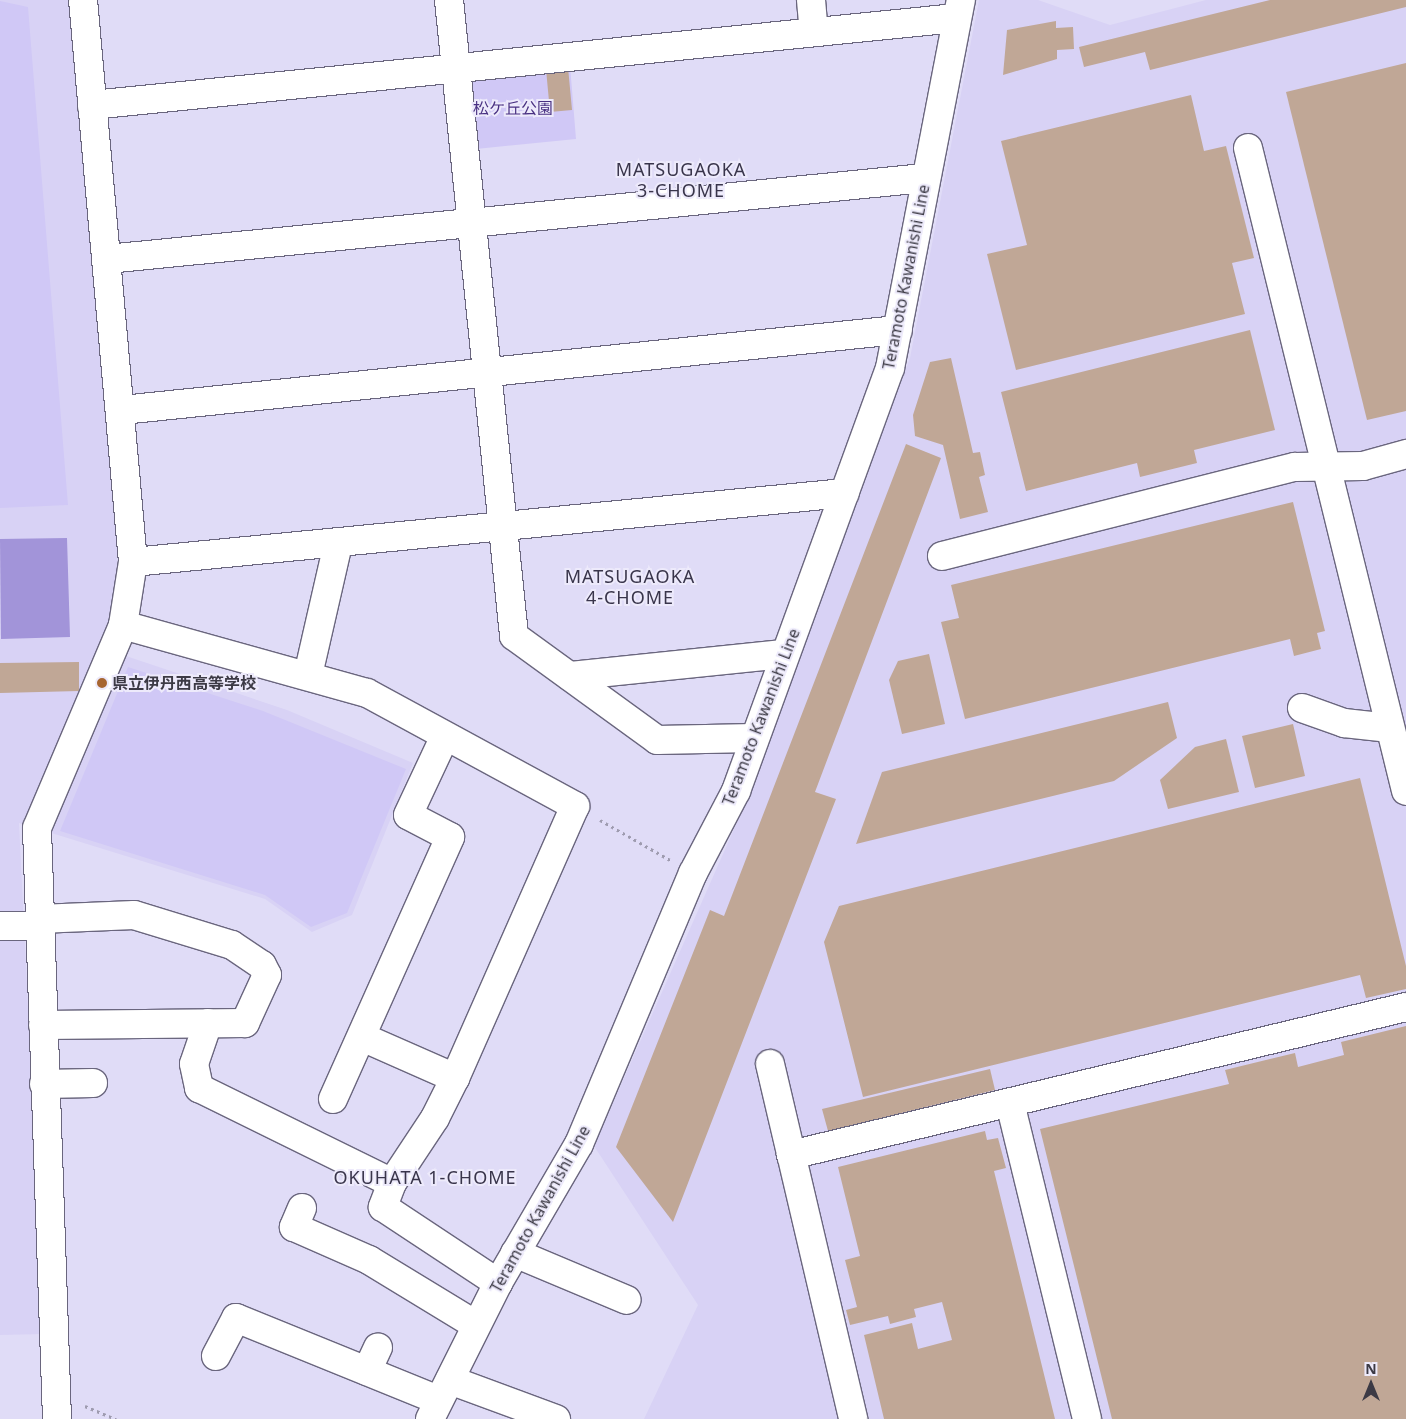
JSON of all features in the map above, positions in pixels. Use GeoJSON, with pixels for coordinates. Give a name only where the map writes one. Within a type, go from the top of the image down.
{"type":"FeatureCollection","features":[{"type":"Feature","properties":{"kind":"street"},"geometry":{"type":"LineString","coordinates":[[57,1419],[44,1084],[37,828],[124,625],[133,562],[122,410],[83,0]]}},
{"type":"Feature","properties":{"kind":"street"},"geometry":{"type":"LineString","coordinates":[[450,0],[486,375],[514,636],[657,740],[754,738]]}},
{"type":"Feature","properties":{"kind":"street"},"geometry":{"type":"LineString","coordinates":[[811,0],[814,32]]}},
{"type":"Feature","properties":{"kind":"street"},"geometry":{"type":"LineString","coordinates":[[92,105],[814,32],[958,9]]}},
{"type":"Feature","properties":{"kind":"street","name":"Teramoto Kawanishi Line"},"geometry":{"type":"LineString","coordinates":[[440,1400],[498,1283],[579,1144],[693,873],[736,791],[784,654],[890,368],[924,178],[958,9]]}},
{"type":"Feature","properties":{"kind":"street"},"geometry":{"type":"LineString","coordinates":[[1248,148],[1405,786]]}},
{"type":"Feature","properties":{"kind":"street"},"geometry":{"type":"LineString","coordinates":[[107,259],[471,221],[924,178]]}},
{"type":"Feature","properties":{"kind":"street"},"geometry":{"type":"LineString","coordinates":[[122,410],[486,375],[898,330]]}},
{"type":"Feature","properties":{"kind":"street"},"geometry":{"type":"LineString","coordinates":[[942,556],[1295,467],[1363,466],[1406,454]]}},
{"type":"Feature","properties":{"kind":"street"},"geometry":{"type":"LineString","coordinates":[[133,562],[338,544],[845,493]]}},
{"type":"Feature","properties":{"kind":"street"},"geometry":{"type":"LineString","coordinates":[[308,675],[338,544]]}},
{"type":"Feature","properties":{"kind":"street"},"geometry":{"type":"LineString","coordinates":[[124,625],[367,693],[575,806],[455,1078],[435,1118],[392,1183],[383,1206],[498,1283]]}},
{"type":"Feature","properties":{"kind":"street"},"geometry":{"type":"LineString","coordinates":[[570,676],[784,654]]}},
{"type":"Feature","properties":{"kind":"street"},"geometry":{"type":"LineString","coordinates":[[1302,708],[1344,724],[1390,728]]}},
{"type":"Feature","properties":{"kind":"street"},"geometry":{"type":"LineString","coordinates":[[333,1099],[450,837],[408,815],[445,736]]}},
{"type":"Feature","properties":{"kind":"street"},"geometry":{"type":"LineString","coordinates":[[0,926],[134,915],[232,945],[262,965],[267,976],[245,1023],[43,1025]]}},
{"type":"Feature","properties":{"kind":"street"},"geometry":{"type":"LineString","coordinates":[[791,1155],[1406,1008]]}},
{"type":"Feature","properties":{"kind":"street"},"geometry":{"type":"LineString","coordinates":[[208,1023],[194,1064],[199,1088],[392,1183]]}},
{"type":"Feature","properties":{"kind":"street"},"geometry":{"type":"LineString","coordinates":[[362,1037],[455,1078]]}},
{"type":"Feature","properties":{"kind":"street"},"geometry":{"type":"LineString","coordinates":[[770,1064],[853,1419]]}},
{"type":"Feature","properties":{"kind":"street"},"geometry":{"type":"LineString","coordinates":[[44,1084],[93,1083]]}},
{"type":"Feature","properties":{"kind":"street"},"geometry":{"type":"LineString","coordinates":[[1010,1103],[1087,1419]]}},
{"type":"Feature","properties":{"kind":"street"},"geometry":{"type":"LineString","coordinates":[[298,1217],[476,1326]]}},
{"type":"Feature","properties":{"kind":"street"},"geometry":{"type":"LineString","coordinates":[[515,1253],[627,1300]]}},
{"type":"Feature","properties":{"kind":"street"},"geometry":{"type":"LineString","coordinates":[[216,1356],[239,1311],[372,1359],[440,1400],[556,1419]]}},
{"type":"Feature","properties":{"kind":"path"},"geometry":{"type":"LineString","coordinates":[[575,806],[693,873]]}},
{"type":"Feature","properties":{"kind":"shaded area","name":"県立伊丹西高等学校"},"geometry":{"type":"Polygon","coordinates":[[[0,0],[70,0],[118,511],[116,618],[123,655],[287,710],[413,763],[352,915],[312,932],[265,899],[19,823],[44,1334],[0,1335],[0,0]]]}},
{"type":"Feature","properties":{"kind":"shaded area"},"geometry":{"type":"Polygon","coordinates":[[[979,0],[1038,0],[1110,25],[1206,0],[1406,0],[1406,1419],[644,1419],[698,1305],[594,1146],[746,802],[910,358],[979,0]]]}},
{"type":"Feature","properties":{"kind":"shaded area"},"geometry":{"type":"Polygon","coordinates":[[[67,538],[70,637],[1,639],[0,539],[67,538]]]}},
{"type":"Feature","properties":{"kind":"green space"},"geometry":{"type":"Polygon","coordinates":[[[0,1],[28,7],[68,505],[0,508],[0,1]]]}},
{"type":"Feature","properties":{"kind":"green space","name":"松ケ丘公園"},"geometry":{"type":"Polygon","coordinates":[[[570,65],[576,139],[476,149],[468,75],[570,65]]]}},
{"type":"Feature","properties":{"kind":"green space"},"geometry":{"type":"Polygon","coordinates":[[[128,667],[263,711],[406,769],[347,913],[311,927],[265,895],[60,831],[128,667]]]}},
{"type":"Feature","properties":{"kind":"building"},"geometry":{"type":"Polygon","coordinates":[[[1270,0],[1406,0],[1406,7],[1150,70],[1145,52],[1084,67],[1079,47],[1270,0]]]}},
{"type":"Feature","properties":{"kind":"building"},"geometry":{"type":"Polygon","coordinates":[[[1056,21],[1056,28],[1073,27],[1074,49],[1057,50],[1057,59],[1003,75],[1007,30],[1056,21]]]}},
{"type":"Feature","properties":{"kind":"building"},"geometry":{"type":"Polygon","coordinates":[[[1406,63],[1406,411],[1367,420],[1286,92],[1406,63]]]}},
{"type":"Feature","properties":{"kind":"building"},"geometry":{"type":"Polygon","coordinates":[[[568,67],[572,110],[550,112],[546,69],[568,67]]]}},
{"type":"Feature","properties":{"kind":"building"},"geometry":{"type":"Polygon","coordinates":[[[1191,95],[1204,151],[1226,146],[1254,258],[1232,263],[1245,314],[1016,370],[987,254],[1027,245],[1001,141],[1191,95]]]}},
{"type":"Feature","properties":{"kind":"building"},"geometry":{"type":"Polygon","coordinates":[[[1250,330],[1275,430],[1194,450],[1197,463],[1140,477],[1137,463],[1026,491],[1001,392],[1250,330]]]}},
{"type":"Feature","properties":{"kind":"building"},"geometry":{"type":"Polygon","coordinates":[[[951,358],[973,453],[980,452],[985,475],[979,477],[988,512],[960,519],[943,445],[915,436],[913,415],[930,362],[951,358]]]}},
{"type":"Feature","properties":{"kind":"building"},"geometry":{"type":"Polygon","coordinates":[[[906,444],[941,458],[815,792],[836,799],[673,1222],[616,1147],[710,910],[724,916],[906,444]]]}},
{"type":"Feature","properties":{"kind":"building"},"geometry":{"type":"Polygon","coordinates":[[[1293,502],[1325,631],[1317,633],[1321,649],[1294,656],[1290,639],[965,719],[941,622],[959,618],[951,585],[1293,502]]]}},
{"type":"Feature","properties":{"kind":"building"},"geometry":{"type":"Polygon","coordinates":[[[929,654],[945,724],[902,734],[889,680],[898,661],[929,654]]]}},
{"type":"Feature","properties":{"kind":"building"},"geometry":{"type":"Polygon","coordinates":[[[79,662],[79,691],[0,693],[0,663],[79,662]]]}},
{"type":"Feature","properties":{"kind":"building"},"geometry":{"type":"Polygon","coordinates":[[[1168,702],[1177,738],[1114,781],[856,844],[882,772],[1168,702]]]}},
{"type":"Feature","properties":{"kind":"building"},"geometry":{"type":"Polygon","coordinates":[[[1293,724],[1305,776],[1255,788],[1242,736],[1293,724]]]}},
{"type":"Feature","properties":{"kind":"building"},"geometry":{"type":"Polygon","coordinates":[[[1226,739],[1239,792],[1168,809],[1160,780],[1195,747],[1226,739]]]}},
{"type":"Feature","properties":{"kind":"building"},"geometry":{"type":"Polygon","coordinates":[[[1360,778],[1406,966],[1406,989],[1366,998],[1360,975],[863,1097],[824,942],[839,906],[1360,778]]]}},
{"type":"Feature","properties":{"kind":"building"},"geometry":{"type":"Polygon","coordinates":[[[1406,1026],[1406,1419],[1112,1419],[1040,1129],[1229,1084],[1225,1070],[1295,1053],[1298,1067],[1344,1055],[1341,1042],[1406,1026]]]}},
{"type":"Feature","properties":{"kind":"building"},"geometry":{"type":"Polygon","coordinates":[[[990,1069],[995,1090],[828,1131],[822,1109],[990,1069]]]}},
{"type":"Feature","properties":{"kind":"building"},"geometry":{"type":"Polygon","coordinates":[[[985,1131],[987,1140],[998,1138],[1006,1168],[994,1171],[1055,1419],[884,1419],[864,1335],[912,1323],[918,1349],[952,1340],[942,1302],[914,1309],[916,1317],[890,1324],[888,1316],[850,1325],[846,1310],[857,1307],[845,1260],[860,1256],[838,1167],[985,1131]]]}},
{"type":"Feature","properties":{"kind":"place","name":"県立伊丹西高等学校"},"geometry":{"type":"Point","coordinates":[102,683]}},
{"type":"Feature","properties":{"kind":"district","name":"MATSUGAOKA 3-CHOME"},"geometry":{"type":"Point","coordinates":[681,180]}},
{"type":"Feature","properties":{"kind":"district","name":"MATSUGAOKA 4-CHOME"},"geometry":{"type":"Point","coordinates":[630,587]}},
{"type":"Feature","properties":{"kind":"district","name":"OKUHATA 1-CHOME"},"geometry":{"type":"Point","coordinates":[425,1177]}}]}
